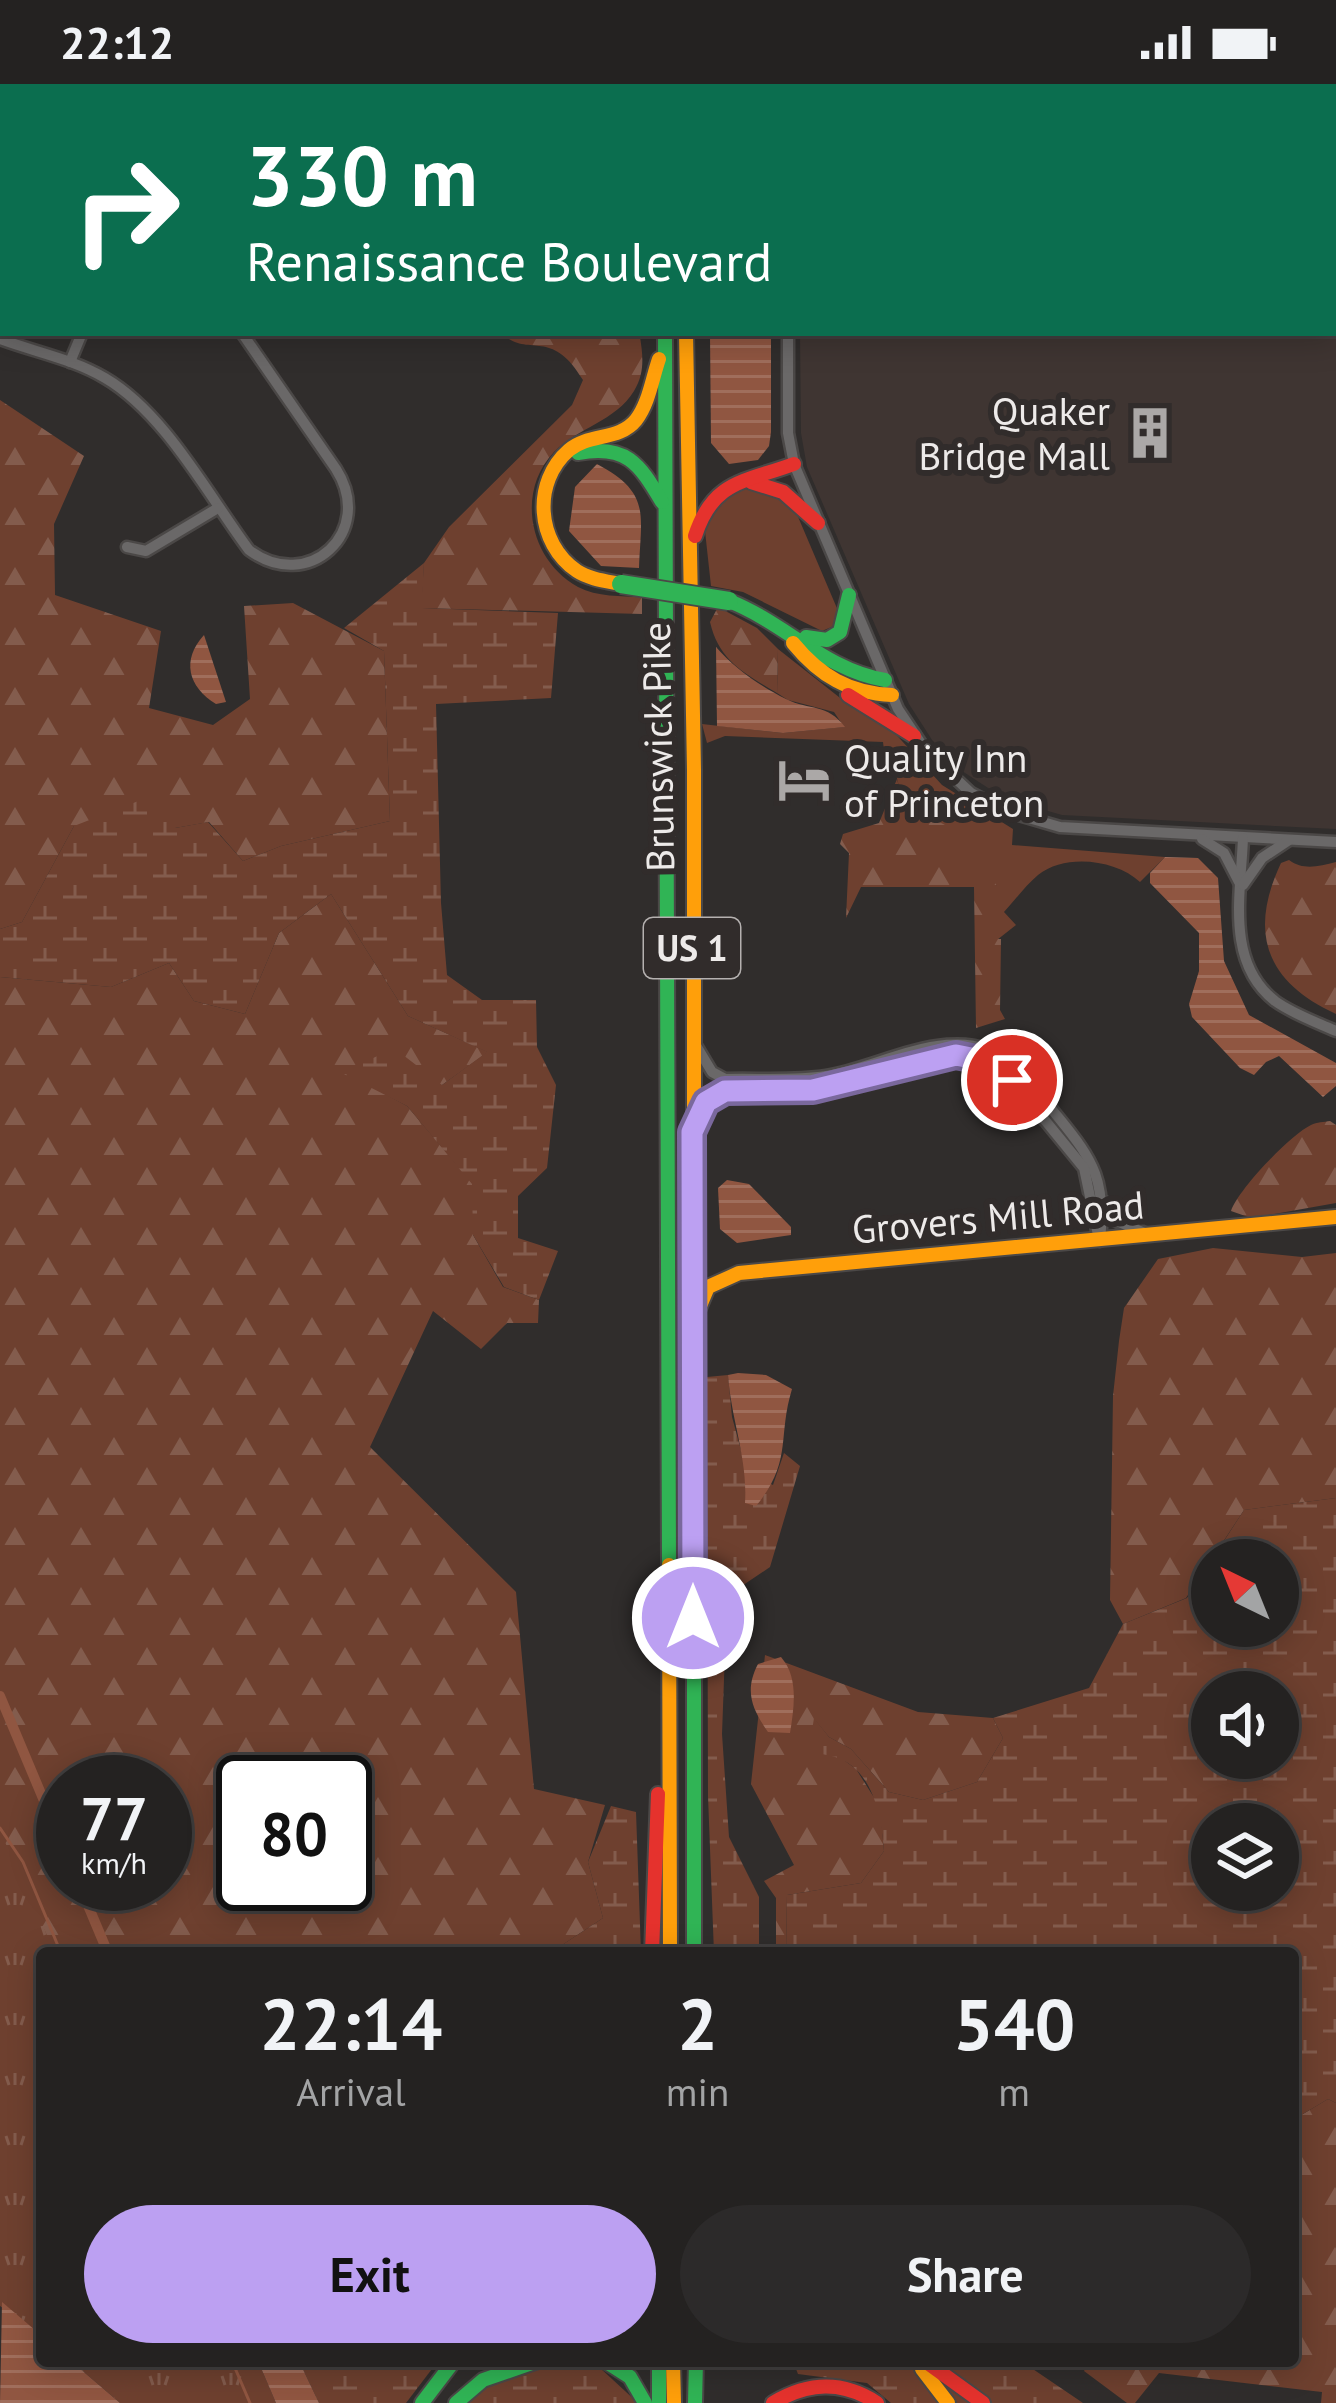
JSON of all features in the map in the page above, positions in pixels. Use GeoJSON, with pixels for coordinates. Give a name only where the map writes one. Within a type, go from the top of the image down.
{"type":"FeatureCollection","features":[{"type":"Feature","properties":{"kind":"main road","name":"Brunswick Pike"},"geometry":{"type":"LineString","coordinates":[[686,336],[694,770],[694,1947]]}},
{"type":"Feature","properties":{"kind":"main road","name":"Brunswick Pike"},"geometry":{"type":"LineString","coordinates":[[665,338],[670,1947]]}},
{"type":"Feature","properties":{"kind":"main road"},"geometry":{"type":"LineString","coordinates":[[665,338],[644,409],[631,425],[573,447],[550,474],[542,511],[553,544],[578,572],[754,610],[849,672],[888,687]]}},
{"type":"Feature","properties":{"kind":"main road"},"geometry":{"type":"LineString","coordinates":[[550,474],[580,452],[615,451],[642,467],[664,507]]}},
{"type":"Feature","properties":{"kind":"main road"},"geometry":{"type":"LineString","coordinates":[[688,573],[700,518],[709,500],[724,487],[794,464]]}},
{"type":"Feature","properties":{"kind":"main road"},"geometry":{"type":"LineString","coordinates":[[746,482],[775,487],[818,523]]}},
{"type":"Feature","properties":{"kind":"main road"},"geometry":{"type":"LineString","coordinates":[[784,629],[816,641],[834,638],[847,621],[849,595]]}},
{"type":"Feature","properties":{"kind":"main road"},"geometry":{"type":"LineString","coordinates":[[784,629],[796,649],[826,677],[914,736]]}},
{"type":"Feature","properties":{"kind":"main road"},"geometry":{"type":"LineString","coordinates":[[826,677],[857,692],[888,687]]}},
{"type":"Feature","properties":{"kind":"main road","name":"Grovers Mill Road"},"geometry":{"type":"LineString","coordinates":[[694,1324],[708,1287],[740,1273],[1336,1217]]}},
{"type":"Feature","properties":{"kind":"main road"},"geometry":{"type":"LineString","coordinates":[[693,1570],[706,1947]]}},
{"type":"Feature","properties":{"kind":"main road"},"geometry":{"type":"LineString","coordinates":[[652,1947],[668,1604]]}},
{"type":"Feature","properties":{"kind":"main road"},"geometry":{"type":"LineString","coordinates":[[422,2403],[449,2367]]}},
{"type":"Feature","properties":{"kind":"main road"},"geometry":{"type":"LineString","coordinates":[[456,2403],[483,2380],[521,2367]]}},
{"type":"Feature","properties":{"kind":"main road"},"geometry":{"type":"LineString","coordinates":[[614,2367],[630,2378],[645,2403]]}},
{"type":"Feature","properties":{"kind":"main road"},"geometry":{"type":"LineString","coordinates":[[658,2367],[659,2403]]}},
{"type":"Feature","properties":{"kind":"main road"},"geometry":{"type":"LineString","coordinates":[[673,2367],[674,2403]]}},
{"type":"Feature","properties":{"kind":"main road"},"geometry":{"type":"LineString","coordinates":[[694,2403],[696,2367]]}},
{"type":"Feature","properties":{"kind":"main road"},"geometry":{"type":"LineString","coordinates":[[920,2367],[948,2403]]}},
{"type":"Feature","properties":{"kind":"main road"},"geometry":{"type":"LineString","coordinates":[[933,2367],[983,2403]]}},
{"type":"Feature","properties":{"kind":"main road"},"geometry":{"type":"LineString","coordinates":[[773,2403],[817,2384],[846,2386],[878,2403]]}},
{"type":"Feature","properties":{"kind":"street"},"geometry":{"type":"LineString","coordinates":[[70,362],[81,336]]}},
{"type":"Feature","properties":{"kind":"street"},"geometry":{"type":"LineString","coordinates":[[0,339],[108,380],[146,410],[249,550],[282,566],[305,564],[328,552],[348,518],[343,480],[244,336]]}},
{"type":"Feature","properties":{"kind":"street"},"geometry":{"type":"LineString","coordinates":[[788,336],[788,433],[794,464],[888,687],[914,736],[961,785],[1005,811],[1060,827],[1336,842]]}},
{"type":"Feature","properties":{"kind":"street"},"geometry":{"type":"LineString","coordinates":[[127,547],[146,551],[218,508]]}},
{"type":"Feature","properties":{"kind":"street"},"geometry":{"type":"LineString","coordinates":[[1193,835],[1224,853],[1241,887]]}},
{"type":"Feature","properties":{"kind":"street"},"geometry":{"type":"LineString","coordinates":[[1243,838],[1241,948],[1255,978],[1289,1010],[1336,1031]]}},
{"type":"Feature","properties":{"kind":"street"},"geometry":{"type":"LineString","coordinates":[[1241,887],[1262,858],[1289,840]]}},
{"type":"Feature","properties":{"kind":"street"},"geometry":{"type":"LineString","coordinates":[[692,1029],[705,1065],[725,1078],[828,1076],[949,1045],[1002,1056],[1022,1073],[1087,1152],[1114,1220],[1154,1236]]}},
{"type":"Feature","properties":{"kind":"street"},"geometry":{"type":"LineString","coordinates":[[692,1132],[702,1107],[719,1092],[813,1090],[940,1058],[973,1057],[1012,1080],[1080,1161],[1100,1241]]}},
{"type":"Feature","properties":{"kind":"street"},"geometry":{"type":"LineString","coordinates":[[1100,1241],[1102,1194]]}},
{"type":"Feature","properties":{"kind":"shaded area"},"geometry":{"type":"Polygon","coordinates":[[[710,336],[771,336],[769,446],[758,460],[729,464],[711,443],[710,336]]]}},
{"type":"Feature","properties":{"kind":"shaded area","name":"Quaker Bridge Mall"},"geometry":{"type":"Polygon","coordinates":[[[800,336],[1336,336],[1336,829],[1062,815],[1005,799],[959,769],[934,743],[909,704],[807,467],[801,433],[800,336]]]}},
{"type":"Feature","properties":{"kind":"shaded area"},"geometry":{"type":"Polygon","coordinates":[[[597,464],[635,495],[641,519],[639,568],[601,566],[569,531],[575,487],[597,464]]]}},
{"type":"Feature","properties":{"kind":"shaded area"},"geometry":{"type":"Polygon","coordinates":[[[204,635],[226,702],[216,704],[207,697],[191,672],[192,654],[204,635]]]}},
{"type":"Feature","properties":{"kind":"shaded area"},"geometry":{"type":"Polygon","coordinates":[[[716,647],[767,688],[795,703],[825,711],[845,727],[783,733],[717,726],[716,647]]]}},
{"type":"Feature","properties":{"kind":"shaded area"},"geometry":{"type":"Polygon","coordinates":[[[1165,857],[1198,858],[1218,878],[1224,961],[1249,1015],[1336,1063],[1336,1086],[1323,1097],[1279,1056],[1254,1075],[1240,1068],[1192,1017],[1189,1004],[1199,971],[1199,933],[1150,883],[1150,873],[1165,857]]]}},
{"type":"Feature","properties":{"kind":"shaded area"},"geometry":{"type":"Polygon","coordinates":[[[727,1180],[749,1184],[791,1227],[791,1235],[737,1243],[720,1229],[718,1188],[727,1180]]]}},
{"type":"Feature","properties":{"kind":"shaded area"},"geometry":{"type":"Polygon","coordinates":[[[728,1375],[766,1375],[792,1389],[780,1462],[756,1506],[745,1503],[728,1375]]]}},
{"type":"Feature","properties":{"kind":"shaded area"},"geometry":{"type":"Polygon","coordinates":[[[781,1657],[793,1683],[790,1733],[768,1732],[752,1700],[751,1683],[758,1664],[781,1657]]]}},
{"type":"Feature","properties":{"kind":"shaded area"},"geometry":{"type":"Polygon","coordinates":[[[2,2302],[36,2331],[36,2367],[78,2367],[120,2403],[0,2403],[2,2302]]]}},
{"type":"Feature","properties":{"kind":"shaded area"},"geometry":{"type":"Polygon","coordinates":[[[261,2367],[302,2367],[319,2403],[276,2403],[261,2367]]]}},
{"type":"Feature","properties":{"kind":"green space"},"geometry":{"type":"Polygon","coordinates":[[[505,336],[640,337],[642,371],[634,391],[617,410],[554,452],[542,469],[532,506],[539,544],[562,575],[593,593],[642,597],[642,614],[421,608],[424,563],[449,527],[572,405],[583,380],[561,354],[505,336]]]}},
{"type":"Feature","properties":{"kind":"green space"},"geometry":{"type":"Polygon","coordinates":[[[0,400],[84,456],[54,524],[55,595],[161,631],[149,708],[213,725],[250,699],[244,606],[293,603],[384,651],[390,821],[281,846],[243,861],[209,822],[175,828],[74,826],[22,922],[0,929],[0,400]]]}},
{"type":"Feature","properties":{"kind":"green space"},"geometry":{"type":"Polygon","coordinates":[[[765,487],[796,512],[839,613],[834,626],[822,631],[743,592],[711,586],[704,522],[729,488],[765,487]]]}},
{"type":"Feature","properties":{"kind":"green space"},"geometry":{"type":"Polygon","coordinates":[[[424,563],[422,608],[558,613],[551,698],[436,704],[447,975],[482,1000],[536,1000],[537,1047],[556,1085],[547,1168],[518,1196],[518,1238],[558,1251],[539,1300],[504,1287],[473,1235],[472,1184],[407,1106],[342,1073],[394,1048],[442,1085],[487,1052],[408,1016],[331,894],[279,933],[245,1014],[194,1001],[169,963],[111,987],[0,977],[0,929],[22,922],[74,826],[141,800],[175,828],[208,822],[243,861],[281,846],[390,821],[384,651],[344,628],[424,563]]]}},
{"type":"Feature","properties":{"kind":"green space"},"geometry":{"type":"Polygon","coordinates":[[[718,607],[757,628],[778,649],[777,693],[726,656],[710,622],[718,607]]]}},
{"type":"Feature","properties":{"kind":"green space"},"geometry":{"type":"Polygon","coordinates":[[[778,649],[844,701],[892,730],[942,785],[1013,829],[1012,845],[1165,857],[1140,882],[1105,864],[1076,862],[1049,868],[1004,912],[1016,925],[997,940],[997,886],[945,858],[903,803],[891,754],[884,750],[883,742],[725,736],[707,743],[702,724],[783,733],[844,727],[834,712],[777,693],[778,649]]]}},
{"type":"Feature","properties":{"kind":"green space"},"geometry":{"type":"Polygon","coordinates":[[[897,779],[903,803],[945,825],[946,857],[979,859],[997,886],[1000,1010],[1005,1019],[976,1028],[974,887],[861,887],[846,918],[849,853],[840,844],[843,834],[879,823],[897,779]]]}},
{"type":"Feature","properties":{"kind":"green space"},"geometry":{"type":"Polygon","coordinates":[[[1289,860],[1306,867],[1336,862],[1336,1014],[1293,987],[1270,953],[1266,912],[1281,863],[1289,860]]]}},
{"type":"Feature","properties":{"kind":"green space"},"geometry":{"type":"Polygon","coordinates":[[[331,894],[408,1016],[488,1052],[442,1085],[344,1072],[407,1106],[473,1184],[473,1235],[503,1287],[539,1300],[538,1323],[507,1323],[481,1349],[433,1311],[370,1447],[516,1592],[534,1789],[605,1805],[588,1862],[603,1918],[559,1947],[36,1947],[36,2331],[0,2304],[0,977],[111,987],[169,963],[194,1001],[245,1014],[279,933],[331,894]]]}},
{"type":"Feature","properties":{"kind":"green space"},"geometry":{"type":"Polygon","coordinates":[[[1330,1121],[1336,1125],[1336,1203],[1251,1218],[1231,1211],[1254,1177],[1291,1140],[1311,1125],[1330,1121]]]}},
{"type":"Feature","properties":{"kind":"green space"},"geometry":{"type":"Polygon","coordinates":[[[1213,1248],[1302,1257],[1336,1253],[1336,1498],[1244,1510],[1225,1539],[1191,1539],[1191,1590],[1186,1598],[1123,1624],[1110,1600],[1113,1396],[1124,1308],[1158,1259],[1213,1248]]]}},
{"type":"Feature","properties":{"kind":"green space"},"geometry":{"type":"Polygon","coordinates":[[[728,1375],[732,1417],[747,1472],[773,1485],[784,1453],[800,1466],[770,1567],[727,1596],[722,1734],[729,1837],[759,1897],[759,1947],[714,1947],[708,1796],[707,1377],[728,1375]]]}},
{"type":"Feature","properties":{"kind":"green space"},"geometry":{"type":"Polygon","coordinates":[[[1336,1498],[1336,2103],[1328,2099],[1299,2116],[1299,1947],[786,1947],[787,1895],[861,1883],[884,1851],[870,1788],[850,1765],[819,1754],[811,1737],[814,1718],[829,1737],[851,1749],[889,1792],[923,1800],[977,1782],[1003,1738],[993,1718],[1089,1688],[1123,1624],[1187,1598],[1191,1592],[1191,1647],[1299,1647],[1299,1539],[1225,1539],[1244,1510],[1336,1498]]]}},
{"type":"Feature","properties":{"kind":"green space"},"geometry":{"type":"Polygon","coordinates":[[[765,1655],[918,1712],[993,1718],[1003,1738],[977,1782],[923,1800],[889,1792],[851,1749],[829,1737],[815,1720],[880,1807],[884,1851],[861,1883],[787,1895],[786,1947],[776,1947],[776,1898],[764,1881],[794,1865],[751,1784],[765,1655]]]}},
{"type":"Feature","properties":{"kind":"green space"},"geometry":{"type":"Polygon","coordinates":[[[611,1806],[636,1812],[641,1947],[559,1947],[603,1918],[588,1862],[611,1806]]]}},
{"type":"Feature","properties":{"kind":"green space"},"geometry":{"type":"Polygon","coordinates":[[[0,1831],[52,1947],[36,1947],[36,2331],[0,2306],[0,1831]]]}},
{"type":"Feature","properties":{"kind":"green space"},"geometry":{"type":"Polygon","coordinates":[[[1328,2099],[1336,2103],[1336,2403],[1321,2403],[1322,2392],[1159,2373],[1135,2403],[1127,2403],[1084,2371],[1086,2367],[1299,2367],[1299,2116],[1328,2099]]]}},
{"type":"Feature","properties":{"kind":"green space"},"geometry":{"type":"Polygon","coordinates":[[[78,2367],[261,2367],[276,2403],[120,2403],[78,2367]]]}},
{"type":"Feature","properties":{"kind":"green space"},"geometry":{"type":"Polygon","coordinates":[[[88,2367],[238,2367],[253,2403],[139,2403],[88,2367]]]}},
{"type":"Feature","properties":{"kind":"green space"},"geometry":{"type":"Polygon","coordinates":[[[302,2367],[433,2367],[406,2403],[319,2403],[302,2367]]]}},
{"type":"Feature","properties":{"kind":"green space"},"geometry":{"type":"Polygon","coordinates":[[[546,2367],[599,2367],[638,2403],[461,2403],[489,2385],[546,2367]]]}},
{"type":"Feature","properties":{"kind":"green space"},"geometry":{"type":"Polygon","coordinates":[[[795,2367],[1030,2367],[1083,2403],[891,2403],[867,2383],[798,2374],[795,2367]]]}},
{"type":"Feature","properties":{"kind":"waterway"},"geometry":{"type":"LineString","coordinates":[[0,1696],[36,1782]]}},
{"type":"Feature","properties":{"kind":"waterway"},"geometry":{"type":"LineString","coordinates":[[0,1828],[23,1862],[58,1947]]}},
{"type":"Feature","properties":{"kind":"waterway"},"geometry":{"type":"LineString","coordinates":[[90,1911],[105,1947]]}},
{"type":"Feature","properties":{"kind":"waterway"},"geometry":{"type":"LineString","coordinates":[[235,2367],[250,2403]]}},
{"type":"Feature","properties":{"kind":"traffic: fast"},"geometry":{"type":"LineString","coordinates":[[665,336],[669,1565]]}},
{"type":"Feature","properties":{"kind":"traffic: fast"},"geometry":{"type":"LineString","coordinates":[[578,453],[620,454],[638,467],[662,502]]}},
{"type":"Feature","properties":{"kind":"traffic: fast"},"geometry":{"type":"LineString","coordinates":[[621,584],[729,601]]}},
{"type":"Feature","properties":{"kind":"traffic: fast"},"geometry":{"type":"LineString","coordinates":[[806,637],[827,640],[840,632],[849,595]]}},
{"type":"Feature","properties":{"kind":"traffic: fast"},"geometry":{"type":"LineString","coordinates":[[729,601],[843,667],[885,680]]}},
{"type":"Feature","properties":{"kind":"traffic: fast"},"geometry":{"type":"LineString","coordinates":[[694,1124],[694,1947]]}},
{"type":"Feature","properties":{"kind":"traffic: fast"},"geometry":{"type":"LineString","coordinates":[[422,2403],[449,2367]]}},
{"type":"Feature","properties":{"kind":"traffic: fast"},"geometry":{"type":"LineString","coordinates":[[456,2403],[483,2380],[521,2367]]}},
{"type":"Feature","properties":{"kind":"traffic: fast"},"geometry":{"type":"LineString","coordinates":[[614,2367],[630,2377],[645,2403]]}},
{"type":"Feature","properties":{"kind":"traffic: fast"},"geometry":{"type":"LineString","coordinates":[[659,2367],[659,2403]]}},
{"type":"Feature","properties":{"kind":"traffic: fast"},"geometry":{"type":"LineString","coordinates":[[695,2403],[696,2367]]}},
{"type":"Feature","properties":{"kind":"traffic: slow"},"geometry":{"type":"LineString","coordinates":[[686,336],[694,1124]]}},
{"type":"Feature","properties":{"kind":"traffic: slow"},"geometry":{"type":"LineString","coordinates":[[621,584],[587,576],[563,559],[547,529],[544,495],[557,463],[569,450],[621,431],[636,420],[659,359]]}},
{"type":"Feature","properties":{"kind":"traffic: slow"},"geometry":{"type":"LineString","coordinates":[[793,643],[836,681],[892,695]]}},
{"type":"Feature","properties":{"kind":"traffic: slow"},"geometry":{"type":"LineString","coordinates":[[697,1313],[708,1287],[739,1273],[1336,1217]]}},
{"type":"Feature","properties":{"kind":"traffic: slow"},"geometry":{"type":"LineString","coordinates":[[669,1565],[670,1947]]}},
{"type":"Feature","properties":{"kind":"traffic: slow"},"geometry":{"type":"LineString","coordinates":[[673,2367],[674,2403]]}},
{"type":"Feature","properties":{"kind":"traffic: slow"},"geometry":{"type":"LineString","coordinates":[[922,2369],[948,2403]]}},
{"type":"Feature","properties":{"kind":"traffic: jam"},"geometry":{"type":"LineString","coordinates":[[695,536],[721,493],[794,464]]}},
{"type":"Feature","properties":{"kind":"traffic: jam"},"geometry":{"type":"LineString","coordinates":[[751,482],[783,492],[818,523]]}},
{"type":"Feature","properties":{"kind":"traffic: jam"},"geometry":{"type":"LineString","coordinates":[[848,695],[914,736]]}},
{"type":"Feature","properties":{"kind":"traffic: jam"},"geometry":{"type":"LineString","coordinates":[[652,1947],[658,1794]]}},
{"type":"Feature","properties":{"kind":"traffic: jam"},"geometry":{"type":"LineString","coordinates":[[933,2367],[983,2403]]}},
{"type":"Feature","properties":{"kind":"traffic: jam"},"geometry":{"type":"LineString","coordinates":[[773,2403],[825,2386],[851,2390],[877,2403]]}},
{"type":"Feature","properties":{"kind":"place","name":"Quaker Bridge Mall"},"geometry":{"type":"Point","coordinates":[1150,433]}},
{"type":"Feature","properties":{"kind":"place","name":"Quality Inn of Princeton"},"geometry":{"type":"Point","coordinates":[804,780]}},
{"type":"Feature","properties":{"kind":"route"},"geometry":{"type":"LineString","coordinates":[[693,1618],[692,1132],[702,1107],[719,1092],[813,1090],[956,1055],[986,1061],[1012,1080]]}}]}
